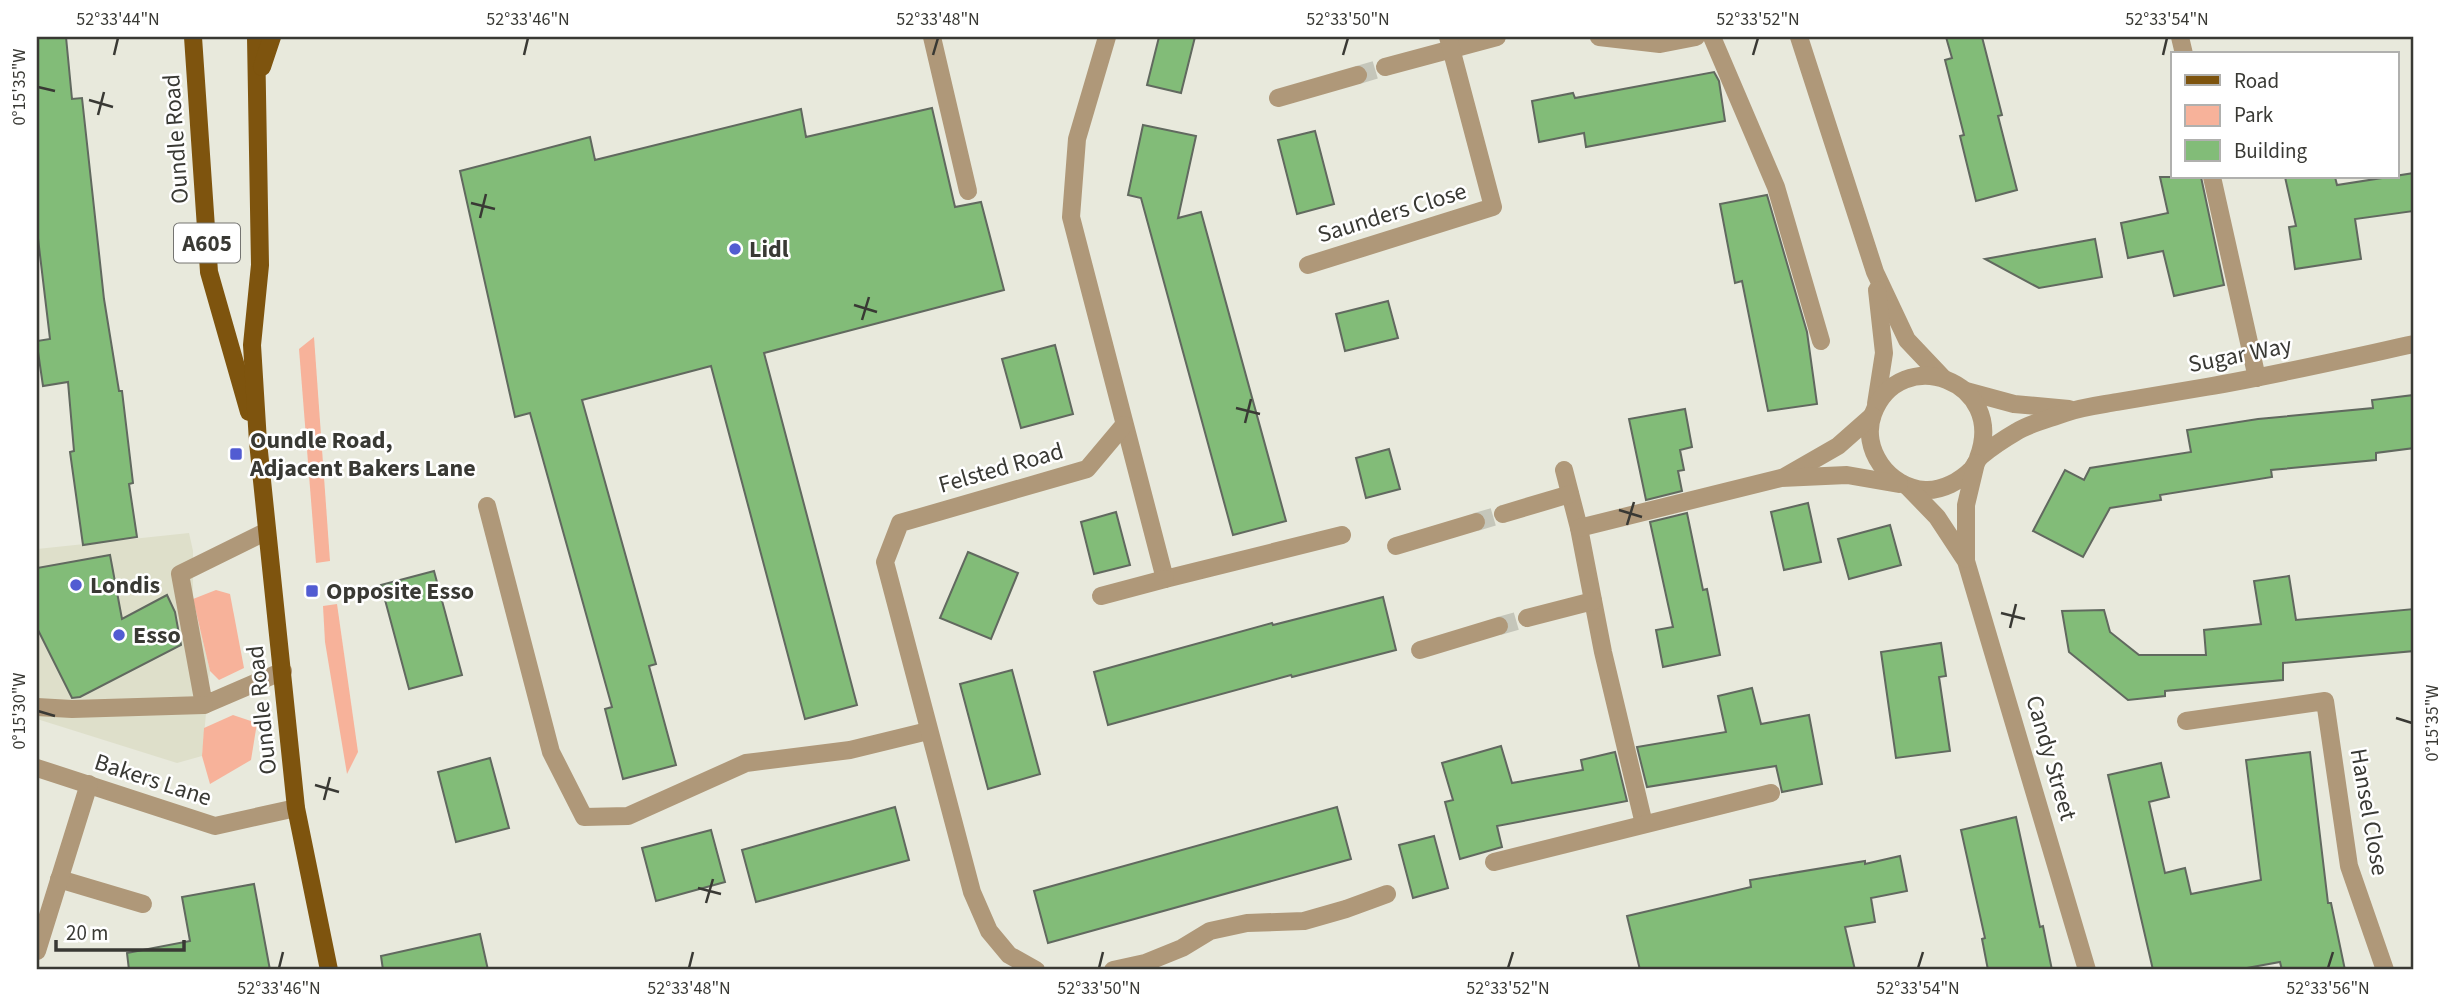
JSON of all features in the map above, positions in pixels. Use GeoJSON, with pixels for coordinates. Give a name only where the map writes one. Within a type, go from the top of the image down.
{"type":"FeatureCollection","features":[{"type":"Feature","properties":{"kind":"main road","name":"Oundle Road"},"geometry":{"type":"LineString","coordinates":[[193,37],[209,272],[258,442]]}},
{"type":"Feature","properties":{"kind":"main road","name":"Oundle Road"},"geometry":{"type":"LineString","coordinates":[[256,37],[260,265],[252,345],[258,442],[284,671],[296,807],[329,970]]}},
{"type":"Feature","properties":{"kind":"main road"},"geometry":{"type":"LineString","coordinates":[[257,84],[272,37]]}},
{"type":"Feature","properties":{"kind":"street"},"geometry":{"type":"LineString","coordinates":[[932,37],[968,191]]}},
{"type":"Feature","properties":{"kind":"street"},"geometry":{"type":"LineString","coordinates":[[1107,37],[1077,139],[1070,217],[1165,579]]}},
{"type":"Feature","properties":{"kind":"street"},"geometry":{"type":"LineString","coordinates":[[1385,67],[1449,42],[1497,37]]}},
{"type":"Feature","properties":{"kind":"street"},"geometry":{"type":"LineString","coordinates":[[1599,37],[1660,44],[1696,37]]}},
{"type":"Feature","properties":{"kind":"street"},"geometry":{"type":"LineString","coordinates":[[1712,37],[1776,187],[1821,341]]}},
{"type":"Feature","properties":{"kind":"street"},"geometry":{"type":"LineString","coordinates":[[1579,528],[1781,478],[1847,475],[1926,490],[1942,488],[1958,481],[1977,460],[1983,446],[1982,416],[1966,391],[1943,378],[1907,340],[1875,272],[1798,37]]}},
{"type":"Feature","properties":{"kind":"street","name":"Saunders Close"},"geometry":{"type":"LineString","coordinates":[[1308,265],[1493,207],[1449,42]]}},
{"type":"Feature","properties":{"kind":"street"},"geometry":{"type":"LineString","coordinates":[[1278,98],[1358,75]]}},
{"type":"Feature","properties":{"kind":"street"},"geometry":{"type":"LineString","coordinates":[[2212,178],[2257,378]]}},
{"type":"Feature","properties":{"kind":"street"},"geometry":{"type":"LineString","coordinates":[[1875,272],[1884,353],[1874,412],[1872,447],[1880,466],[1907,486]]}},
{"type":"Feature","properties":{"kind":"street","name":"Sugar Way"},"geometry":{"type":"LineString","coordinates":[[1977,460],[2019,430],[2074,410],[2257,378],[2414,344]]}},
{"type":"Feature","properties":{"kind":"street"},"geometry":{"type":"LineString","coordinates":[[1781,478],[1838,446],[1874,412],[1891,389],[1906,379],[1925,376],[1943,378]]}},
{"type":"Feature","properties":{"kind":"street","name":"Sugar Way"},"geometry":{"type":"LineString","coordinates":[[1966,391],[2014,404],[2074,410]]}},
{"type":"Feature","properties":{"kind":"street","name":"Felsted Road"},"geometry":{"type":"LineString","coordinates":[[1036,970],[1009,955],[989,931],[972,892],[884,562],[900,523],[1087,468],[1124,425]]}},
{"type":"Feature","properties":{"kind":"street","name":"Candy Street"},"geometry":{"type":"LineString","coordinates":[[1977,460],[1966,505],[1966,561],[2087,970]]}},
{"type":"Feature","properties":{"kind":"street"},"geometry":{"type":"LineString","coordinates":[[1564,470],[1644,824]]}},
{"type":"Feature","properties":{"kind":"street","name":"Candy Street"},"geometry":{"type":"LineString","coordinates":[[1907,486],[1937,517],[1966,561]]}},
{"type":"Feature","properties":{"kind":"street"},"geometry":{"type":"LineString","coordinates":[[1503,514],[1570,494]]}},
{"type":"Feature","properties":{"kind":"street"},"geometry":{"type":"LineString","coordinates":[[487,506],[551,752],[584,817],[628,816],[746,763],[850,750],[928,731]]}},
{"type":"Feature","properties":{"kind":"street"},"geometry":{"type":"LineString","coordinates":[[1396,546],[1476,522]]}},
{"type":"Feature","properties":{"kind":"street"},"geometry":{"type":"LineString","coordinates":[[204,705],[180,574],[267,531]]}},
{"type":"Feature","properties":{"kind":"street"},"geometry":{"type":"LineString","coordinates":[[1101,596],[1342,535]]}},
{"type":"Feature","properties":{"kind":"street"},"geometry":{"type":"LineString","coordinates":[[1528,618],[1593,601]]}},
{"type":"Feature","properties":{"kind":"street"},"geometry":{"type":"LineString","coordinates":[[1420,650],[1499,626]]}},
{"type":"Feature","properties":{"kind":"street"},"geometry":{"type":"LineString","coordinates":[[37,707],[72,709],[204,705],[284,671]]}},
{"type":"Feature","properties":{"kind":"street","name":"Hansel Close"},"geometry":{"type":"LineString","coordinates":[[2186,721],[2325,701],[2349,866],[2385,970]]}},
{"type":"Feature","properties":{"kind":"street","name":"Bakers Lane"},"geometry":{"type":"LineString","coordinates":[[37,768],[215,826],[296,807]]}},
{"type":"Feature","properties":{"kind":"street"},"geometry":{"type":"LineString","coordinates":[[37,951],[89,784]]}},
{"type":"Feature","properties":{"kind":"street"},"geometry":{"type":"LineString","coordinates":[[1494,862],[1771,793]]}},
{"type":"Feature","properties":{"kind":"street"},"geometry":{"type":"LineString","coordinates":[[59,879],[143,904]]}},
{"type":"Feature","properties":{"kind":"street"},"geometry":{"type":"LineString","coordinates":[[1113,970],[1145,963],[1182,948],[1210,932],[1247,923],[1304,921],[1387,894]]}},
{"type":"Feature","properties":{"kind":"shaded area","name":"Esso"},"geometry":{"type":"Polygon","coordinates":[[[189,533],[193,551],[193,599],[210,671],[202,756],[177,763],[37,719],[37,549],[189,533]]]}},
{"type":"Feature","properties":{"kind":"green space"},"geometry":{"type":"Polygon","coordinates":[[[314,337],[330,561],[316,563],[299,349],[314,337]]]}},
{"type":"Feature","properties":{"kind":"green space"},"geometry":{"type":"Polygon","coordinates":[[[216,590],[230,594],[244,668],[219,680],[210,671],[193,599],[216,590]]]}},
{"type":"Feature","properties":{"kind":"green space"},"geometry":{"type":"Polygon","coordinates":[[[337,604],[358,752],[347,774],[325,642],[323,606],[337,604]]]}},
{"type":"Feature","properties":{"kind":"green space"},"geometry":{"type":"Polygon","coordinates":[[[233,715],[257,723],[251,760],[210,784],[202,756],[204,728],[233,715]]]}},
{"type":"Feature","properties":{"kind":"building"},"geometry":{"type":"Polygon","coordinates":[[[37,37],[66,37],[72,99],[82,98],[104,299],[119,391],[122,391],[133,483],[129,484],[137,537],[83,545],[70,452],[74,451],[68,382],[43,386],[37,345],[37,341],[50,339],[37,230],[37,37]]]}},
{"type":"Feature","properties":{"kind":"building"},"geometry":{"type":"Polygon","coordinates":[[[1159,37],[1195,37],[1181,93],[1147,85],[1159,37]]]}},
{"type":"Feature","properties":{"kind":"building"},"geometry":{"type":"Polygon","coordinates":[[[1946,37],[1982,37],[2002,115],[1998,116],[2017,190],[1976,201],[1960,136],[1964,135],[1945,60],[1952,58],[1946,37]]]}},
{"type":"Feature","properties":{"kind":"building"},"geometry":{"type":"Polygon","coordinates":[[[1714,72],[1719,81],[1725,121],[1586,147],[1584,133],[1539,142],[1532,101],[1573,93],[1575,98],[1714,72]]]}},
{"type":"Feature","properties":{"kind":"building","name":"Lidl"},"geometry":{"type":"Polygon","coordinates":[[[932,108],[955,207],[981,202],[1004,290],[764,353],[857,705],[805,719],[711,366],[582,400],[656,664],[649,666],[676,765],[623,779],[605,709],[612,707],[530,413],[515,417],[460,171],[590,137],[595,160],[801,109],[806,137],[932,108]]]}},
{"type":"Feature","properties":{"kind":"building"},"geometry":{"type":"Polygon","coordinates":[[[1143,125],[1196,136],[1178,218],[1201,212],[1286,521],[1233,535],[1141,198],[1128,195],[1143,125]]]}},
{"type":"Feature","properties":{"kind":"building"},"geometry":{"type":"Polygon","coordinates":[[[1315,131],[1334,204],[1297,214],[1278,140],[1315,131]]]}},
{"type":"Feature","properties":{"kind":"building"},"geometry":{"type":"Polygon","coordinates":[[[2414,173],[2414,211],[2355,219],[2361,259],[2295,269],[2289,227],[2296,226],[2285,178],[2335,178],[2337,185],[2398,178],[2398,175],[2414,173]]]}},
{"type":"Feature","properties":{"kind":"building"},"geometry":{"type":"Polygon","coordinates":[[[2160,177],[2201,178],[2224,285],[2174,296],[2163,251],[2128,258],[2121,223],[2168,213],[2160,177]]]}},
{"type":"Feature","properties":{"kind":"building"},"geometry":{"type":"Polygon","coordinates":[[[1767,195],[1807,332],[1817,404],[1768,411],[1742,281],[1735,283],[1720,204],[1767,195]]]}},
{"type":"Feature","properties":{"kind":"building"},"geometry":{"type":"Polygon","coordinates":[[[2095,239],[2102,277],[2039,288],[1985,259],[2095,239]]]}},
{"type":"Feature","properties":{"kind":"building"},"geometry":{"type":"Polygon","coordinates":[[[1388,301],[1398,338],[1345,351],[1336,314],[1388,301]]]}},
{"type":"Feature","properties":{"kind":"building"},"geometry":{"type":"Polygon","coordinates":[[[1055,345],[1073,414],[1021,428],[1002,359],[1055,345]]]}},
{"type":"Feature","properties":{"kind":"building"},"geometry":{"type":"Polygon","coordinates":[[[2414,395],[2414,448],[2376,453],[2376,460],[2271,470],[2272,477],[2160,495],[2161,500],[2110,508],[2083,557],[2033,531],[2065,470],[2084,480],[2090,468],[2191,452],[2187,430],[2258,419],[2373,408],[2372,400],[2414,395]]]}},
{"type":"Feature","properties":{"kind":"building"},"geometry":{"type":"Polygon","coordinates":[[[1685,409],[1692,447],[1680,450],[1684,470],[1678,471],[1682,491],[1646,500],[1629,419],[1685,409]]]}},
{"type":"Feature","properties":{"kind":"building"},"geometry":{"type":"Polygon","coordinates":[[[1389,449],[1400,489],[1366,498],[1356,458],[1389,449]]]}},
{"type":"Feature","properties":{"kind":"building"},"geometry":{"type":"Polygon","coordinates":[[[1808,503],[1821,562],[1784,570],[1771,512],[1808,503]]]}},
{"type":"Feature","properties":{"kind":"building"},"geometry":{"type":"Polygon","coordinates":[[[1116,512],[1130,565],[1094,574],[1081,522],[1116,512]]]}},
{"type":"Feature","properties":{"kind":"building"},"geometry":{"type":"Polygon","coordinates":[[[1687,513],[1703,590],[1707,589],[1720,655],[1663,667],[1656,630],[1673,627],[1650,522],[1687,513]]]}},
{"type":"Feature","properties":{"kind":"building"},"geometry":{"type":"Polygon","coordinates":[[[1890,525],[1901,565],[1849,579],[1838,539],[1890,525]]]}},
{"type":"Feature","properties":{"kind":"building"},"geometry":{"type":"Polygon","coordinates":[[[968,552],[1018,573],[991,639],[940,618],[968,552]]]}},
{"type":"Feature","properties":{"kind":"building"},"geometry":{"type":"Polygon","coordinates":[[[110,555],[122,619],[167,595],[175,612],[181,645],[80,697],[72,698],[37,628],[37,568],[110,555]]]}},
{"type":"Feature","properties":{"kind":"building"},"geometry":{"type":"Polygon","coordinates":[[[434,571],[462,675],[409,689],[381,585],[434,571]]]}},
{"type":"Feature","properties":{"kind":"building"},"geometry":{"type":"Polygon","coordinates":[[[2289,576],[2296,620],[2414,609],[2414,651],[2283,663],[2283,680],[2165,691],[2165,696],[2128,700],[2069,652],[2062,611],[2104,610],[2110,632],[2139,655],[2206,655],[2204,630],[2261,624],[2254,581],[2289,576]]]}},
{"type":"Feature","properties":{"kind":"building"},"geometry":{"type":"Polygon","coordinates":[[[1383,597],[1396,650],[1292,677],[1291,675],[1108,725],[1094,672],[1272,623],[1273,625],[1383,597]]]}},
{"type":"Feature","properties":{"kind":"building"},"geometry":{"type":"Polygon","coordinates":[[[1941,643],[1946,676],[1939,677],[1950,751],[1896,758],[1881,652],[1941,643]]]}},
{"type":"Feature","properties":{"kind":"building"},"geometry":{"type":"Polygon","coordinates":[[[1012,670],[1040,774],[988,789],[960,684],[1012,670]]]}},
{"type":"Feature","properties":{"kind":"building"},"geometry":{"type":"Polygon","coordinates":[[[1752,688],[1761,724],[1809,715],[1822,784],[1782,792],[1776,766],[1647,787],[1637,747],[1726,732],[1718,696],[1752,688]]]}},
{"type":"Feature","properties":{"kind":"building"},"geometry":{"type":"Polygon","coordinates":[[[1501,746],[1512,783],[1583,770],[1581,760],[1615,752],[1627,801],[1497,826],[1502,847],[1460,859],[1445,802],[1453,800],[1442,763],[1501,746]]]}},
{"type":"Feature","properties":{"kind":"building"},"geometry":{"type":"Polygon","coordinates":[[[2310,752],[2328,903],[2331,903],[2345,970],[2282,970],[2280,962],[2236,970],[2153,970],[2108,775],[2161,763],[2169,797],[2149,802],[2165,873],[2185,868],[2191,894],[2261,880],[2246,760],[2310,752]]]}},
{"type":"Feature","properties":{"kind":"building"},"geometry":{"type":"Polygon","coordinates":[[[490,758],[509,828],[456,842],[438,772],[490,758]]]}},
{"type":"Feature","properties":{"kind":"building"},"geometry":{"type":"Polygon","coordinates":[[[895,807],[909,860],[756,902],[742,850],[895,807]]]}},
{"type":"Feature","properties":{"kind":"building"},"geometry":{"type":"Polygon","coordinates":[[[1337,807],[1351,859],[1048,943],[1034,891],[1337,807]]]}},
{"type":"Feature","properties":{"kind":"building"},"geometry":{"type":"Polygon","coordinates":[[[2016,817],[2052,970],[1988,970],[1982,939],[1985,938],[1961,830],[2016,817]]]}},
{"type":"Feature","properties":{"kind":"building"},"geometry":{"type":"Polygon","coordinates":[[[711,830],[725,882],[656,901],[642,848],[711,830]]]}},
{"type":"Feature","properties":{"kind":"building"},"geometry":{"type":"Polygon","coordinates":[[[1434,836],[1448,888],[1413,898],[1399,845],[1434,836]]]}},
{"type":"Feature","properties":{"kind":"building"},"geometry":{"type":"Polygon","coordinates":[[[1900,856],[1907,891],[1871,898],[1875,922],[1845,927],[1855,970],[1640,970],[1627,916],[1751,887],[1750,880],[1865,861],[1865,864],[1900,856]]]}},
{"type":"Feature","properties":{"kind":"building"},"geometry":{"type":"Polygon","coordinates":[[[254,884],[270,970],[129,970],[127,953],[190,941],[182,897],[254,884]]]}},
{"type":"Feature","properties":{"kind":"building"},"geometry":{"type":"Polygon","coordinates":[[[480,934],[488,970],[383,970],[381,956],[480,934]]]}},
{"type":"Feature","properties":{"kind":"tunnel"},"geometry":{"type":"LineString","coordinates":[[1358,75],[1385,67]]}},
{"type":"Feature","properties":{"kind":"tunnel"},"geometry":{"type":"LineString","coordinates":[[1476,522],[1503,514]]}},
{"type":"Feature","properties":{"kind":"tunnel"},"geometry":{"type":"LineString","coordinates":[[1499,626],[1527,618]]}},
{"type":"Feature","properties":{"kind":"place","name":"Lidl"},"geometry":{"type":"Point","coordinates":[735,249]}},
{"type":"Feature","properties":{"kind":"place","name":"Oundle Road, Adjacent Bakers Lane"},"geometry":{"type":"Point","coordinates":[236,454]}},
{"type":"Feature","properties":{"kind":"place","name":"Londis"},"geometry":{"type":"Point","coordinates":[76,585]}},
{"type":"Feature","properties":{"kind":"place","name":"Opposite Esso"},"geometry":{"type":"Point","coordinates":[312,591]}},
{"type":"Feature","properties":{"kind":"place","name":"Esso"},"geometry":{"type":"Point","coordinates":[119,635]}}]}
